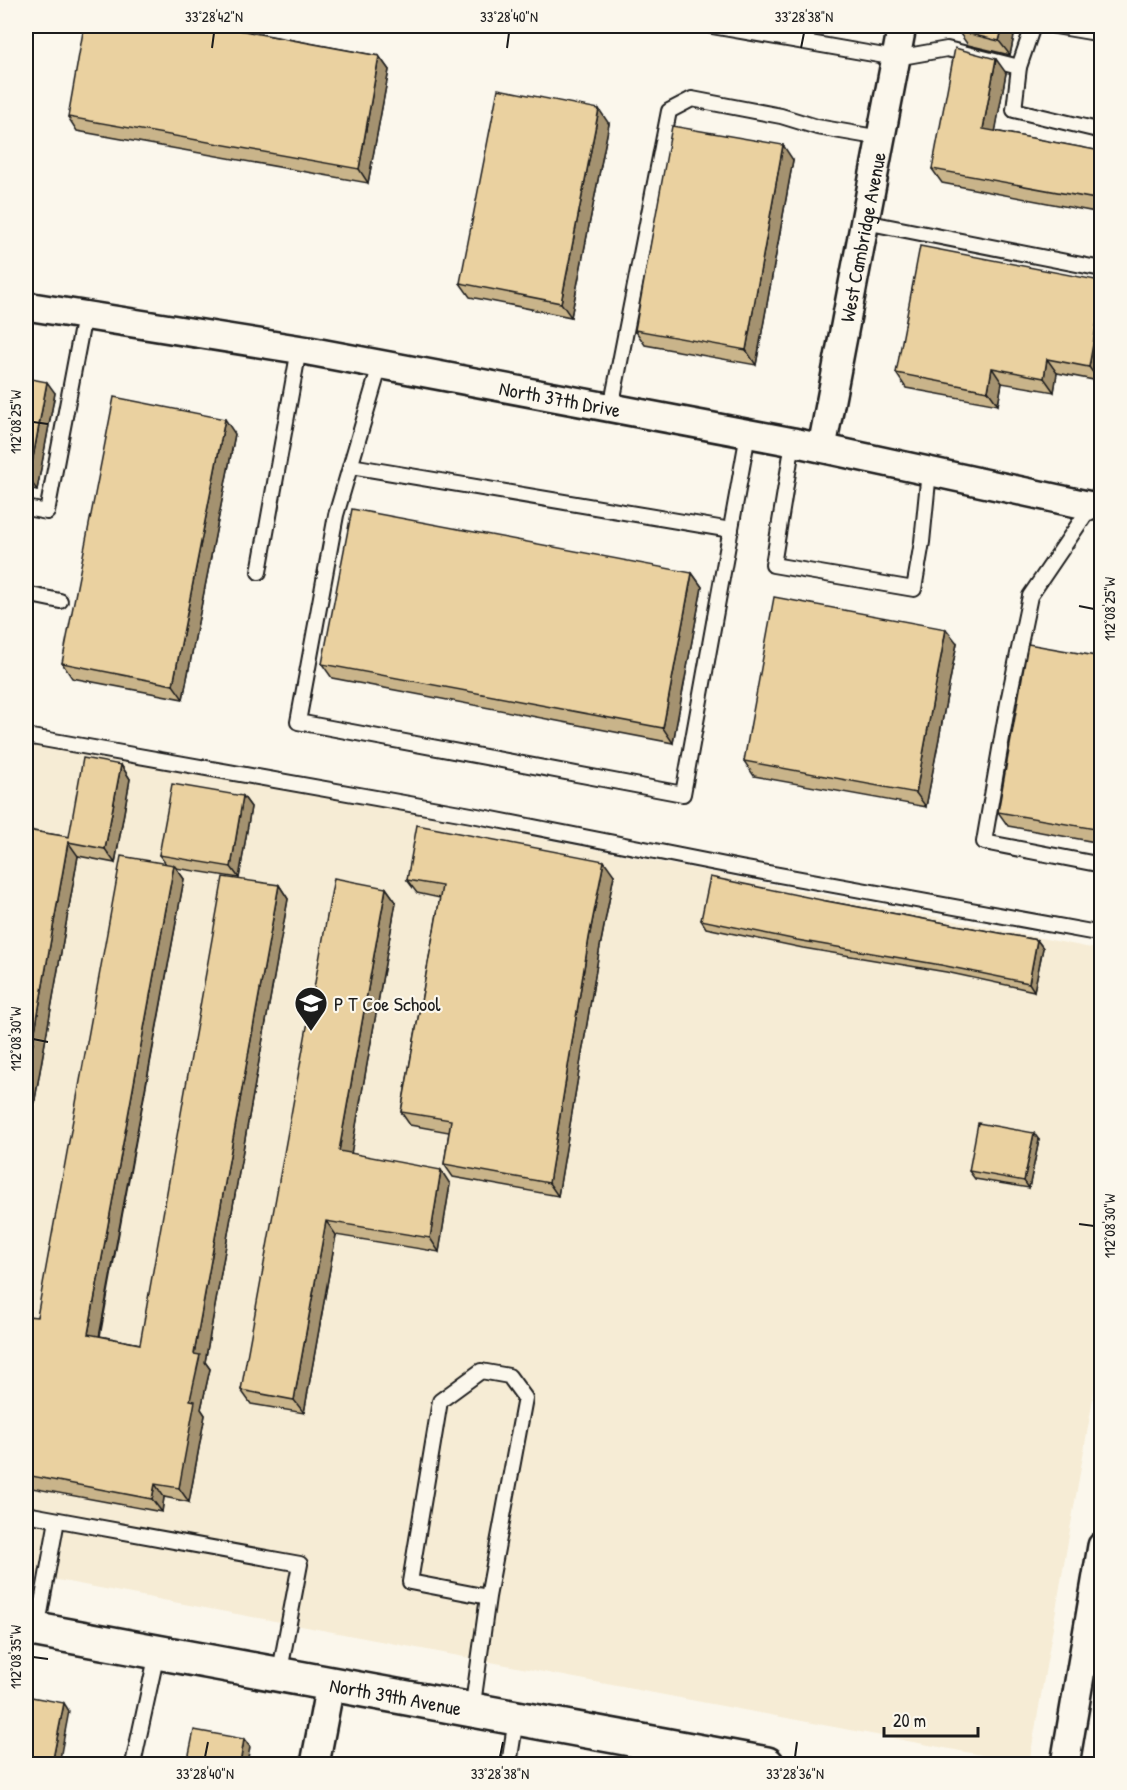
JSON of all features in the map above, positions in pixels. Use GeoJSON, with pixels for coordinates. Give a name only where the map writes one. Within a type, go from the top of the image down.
{"type":"FeatureCollection","features":[{"type":"Feature","properties":{"kind":"street","name":"West Cambridge Avenue"},"geometry":{"type":"LineString","coordinates":[[822,447],[902,26]]}},
{"type":"Feature","properties":{"kind":"street","name":"North 37th Drive"},"geometry":{"type":"LineString","coordinates":[[26,306],[299,349],[822,447],[929,471],[1098,504]]}},
{"type":"Feature","properties":{"kind":"street"},"geometry":{"type":"LineString","coordinates":[[1065,1764],[1095,1615],[1101,1546]]}},
{"type":"Feature","properties":{"kind":"street","name":"North 39th Avenue"},"geometry":{"type":"LineString","coordinates":[[31,1629],[516,1719],[697,1758],[767,1764]]}},
{"type":"Feature","properties":{"kind":"street"},"geometry":{"type":"LineString","coordinates":[[315,1764],[330,1685]]}},
{"type":"Feature","properties":{"kind":"lane"},"geometry":{"type":"LineString","coordinates":[[712,26],[896,58],[947,49],[1019,67]]}},
{"type":"Feature","properties":{"kind":"lane"},"geometry":{"type":"LineString","coordinates":[[1033,26],[1019,67],[1014,110],[1101,131]]}},
{"type":"Feature","properties":{"kind":"lane"},"geometry":{"type":"LineString","coordinates":[[1055,26],[1101,34]]}},
{"type":"Feature","properties":{"kind":"lane"},"geometry":{"type":"LineString","coordinates":[[611,408],[669,111],[692,99],[781,116],[817,127],[881,138]]}},
{"type":"Feature","properties":{"kind":"lane"},"geometry":{"type":"LineString","coordinates":[[865,222],[1101,269]]}},
{"type":"Feature","properties":{"kind":"lane"},"geometry":{"type":"LineString","coordinates":[[26,508],[47,512],[84,315]]}},
{"type":"Feature","properties":{"kind":"lane"},"geometry":{"type":"LineString","coordinates":[[258,572],[299,349]]}},
{"type":"Feature","properties":{"kind":"lane"},"geometry":{"type":"LineString","coordinates":[[380,365],[336,515],[298,722],[683,794],[748,434]]}},
{"type":"Feature","properties":{"kind":"lane"},"geometry":{"type":"LineString","coordinates":[[793,442],[774,565],[914,590],[922,542],[929,471]]}},
{"type":"Feature","properties":{"kind":"lane"},"geometry":{"type":"LineString","coordinates":[[351,466],[731,530]]}},
{"type":"Feature","properties":{"kind":"lane"},"geometry":{"type":"LineString","coordinates":[[1098,504],[1030,596],[1009,697],[984,842],[1101,865]]}},
{"type":"Feature","properties":{"kind":"lane"},"geometry":{"type":"LineString","coordinates":[[26,594],[60,601]]}},
{"type":"Feature","properties":{"kind":"lane"},"geometry":{"type":"LineString","coordinates":[[26,736],[477,816],[1101,934]]}},
{"type":"Feature","properties":{"kind":"lane"},"geometry":{"type":"LineString","coordinates":[[472,1711],[488,1597],[525,1398],[509,1376],[481,1371],[440,1401],[410,1582],[488,1597]]}},
{"type":"Feature","properties":{"kind":"lane"},"geometry":{"type":"LineString","coordinates":[[26,1514],[300,1564],[279,1676]]}},
{"type":"Feature","properties":{"kind":"lane"},"geometry":{"type":"LineString","coordinates":[[31,1629],[57,1520]]}},
{"type":"Feature","properties":{"kind":"lane"},"geometry":{"type":"LineString","coordinates":[[133,1764],[157,1653]]}},
{"type":"Feature","properties":{"kind":"lane"},"geometry":{"type":"LineString","coordinates":[[509,1764],[516,1719]]}},
{"type":"Feature","properties":{"kind":"shaded area"},"geometry":{"type":"Polygon","coordinates":[[[26,736],[1101,950],[1101,1353],[1029,1764],[26,1574],[26,736]]]}},
{"type":"Feature","properties":{"kind":"building"},"geometry":{"type":"Polygon","coordinates":[[[84,26],[239,26],[238,30],[379,56],[359,169],[68,117],[84,26]]]}},
{"type":"Feature","properties":{"kind":"building"},"geometry":{"type":"Polygon","coordinates":[[[959,26],[1003,26],[999,41],[958,31],[959,26]]]}},
{"type":"Feature","properties":{"kind":"building"},"geometry":{"type":"Polygon","coordinates":[[[955,48],[996,59],[983,129],[1101,151],[1101,200],[932,169],[955,48]]]}},
{"type":"Feature","properties":{"kind":"building"},"geometry":{"type":"Polygon","coordinates":[[[498,89],[599,109],[561,303],[460,283],[498,89]]]}},
{"type":"Feature","properties":{"kind":"building"},"geometry":{"type":"Polygon","coordinates":[[[672,126],[783,145],[746,350],[635,330],[672,126]]]}},
{"type":"Feature","properties":{"kind":"building"},"geometry":{"type":"Polygon","coordinates":[[[920,246],[1101,281],[1101,299],[1089,367],[1047,359],[1044,378],[992,368],[988,391],[896,373],[920,246]]]}},
{"type":"Feature","properties":{"kind":"building"},"geometry":{"type":"Polygon","coordinates":[[[26,378],[47,382],[29,479],[26,479],[26,378]]]}},
{"type":"Feature","properties":{"kind":"building"},"geometry":{"type":"Polygon","coordinates":[[[114,397],[225,419],[173,685],[62,663],[114,397]]]}},
{"type":"Feature","properties":{"kind":"building"},"geometry":{"type":"Polygon","coordinates":[[[352,509],[692,573],[663,728],[322,664],[352,509]]]}},
{"type":"Feature","properties":{"kind":"building"},"geometry":{"type":"Polygon","coordinates":[[[774,597],[946,629],[916,793],[744,761],[774,597]]]}},
{"type":"Feature","properties":{"kind":"building"},"geometry":{"type":"Polygon","coordinates":[[[1028,644],[1101,657],[1101,793],[1095,829],[998,812],[1028,644]]]}},
{"type":"Feature","properties":{"kind":"building"},"geometry":{"type":"Polygon","coordinates":[[[83,758],[121,765],[105,849],[68,842],[26,1082],[26,830],[69,837],[83,758]]]}},
{"type":"Feature","properties":{"kind":"building"},"geometry":{"type":"Polygon","coordinates":[[[172,784],[243,796],[231,867],[159,855],[172,784]]]}},
{"type":"Feature","properties":{"kind":"building"},"geometry":{"type":"Polygon","coordinates":[[[417,825],[604,861],[589,938],[549,1183],[444,1164],[451,1120],[401,1112],[442,886],[407,880],[417,825]]]}},
{"type":"Feature","properties":{"kind":"building"},"geometry":{"type":"Polygon","coordinates":[[[121,856],[174,865],[88,1334],[140,1344],[223,877],[279,885],[194,1354],[200,1355],[190,1400],[195,1401],[179,1488],[155,1484],[152,1499],[26,1475],[26,1316],[37,1317],[121,856]]]}},
{"type":"Feature","properties":{"kind":"building"},"geometry":{"type":"Polygon","coordinates":[[[710,877],[1037,940],[1029,983],[701,920],[710,877]]]}},
{"type":"Feature","properties":{"kind":"building"},"geometry":{"type":"Polygon","coordinates":[[[334,878],[386,888],[339,1151],[441,1170],[430,1238],[326,1221],[294,1400],[241,1390],[334,878]]]}},
{"type":"Feature","properties":{"kind":"building"},"geometry":{"type":"Polygon","coordinates":[[[978,1123],[1034,1133],[1024,1181],[969,1171],[978,1123]]]}},
{"type":"Feature","properties":{"kind":"building"},"geometry":{"type":"Polygon","coordinates":[[[26,1696],[64,1703],[52,1764],[26,1764],[26,1696]]]}},
{"type":"Feature","properties":{"kind":"building"},"geometry":{"type":"Polygon","coordinates":[[[194,1730],[244,1739],[240,1764],[187,1764],[194,1730]]]}},
{"type":"Feature","properties":{"kind":"building"},"geometry":{"type":"Polygon","coordinates":[[[378,1759],[409,1764],[377,1764],[378,1759]]]}},
{"type":"Feature","properties":{"kind":"place","name":"P T Coe School"},"geometry":{"type":"Point","coordinates":[311,1032]}}]}
